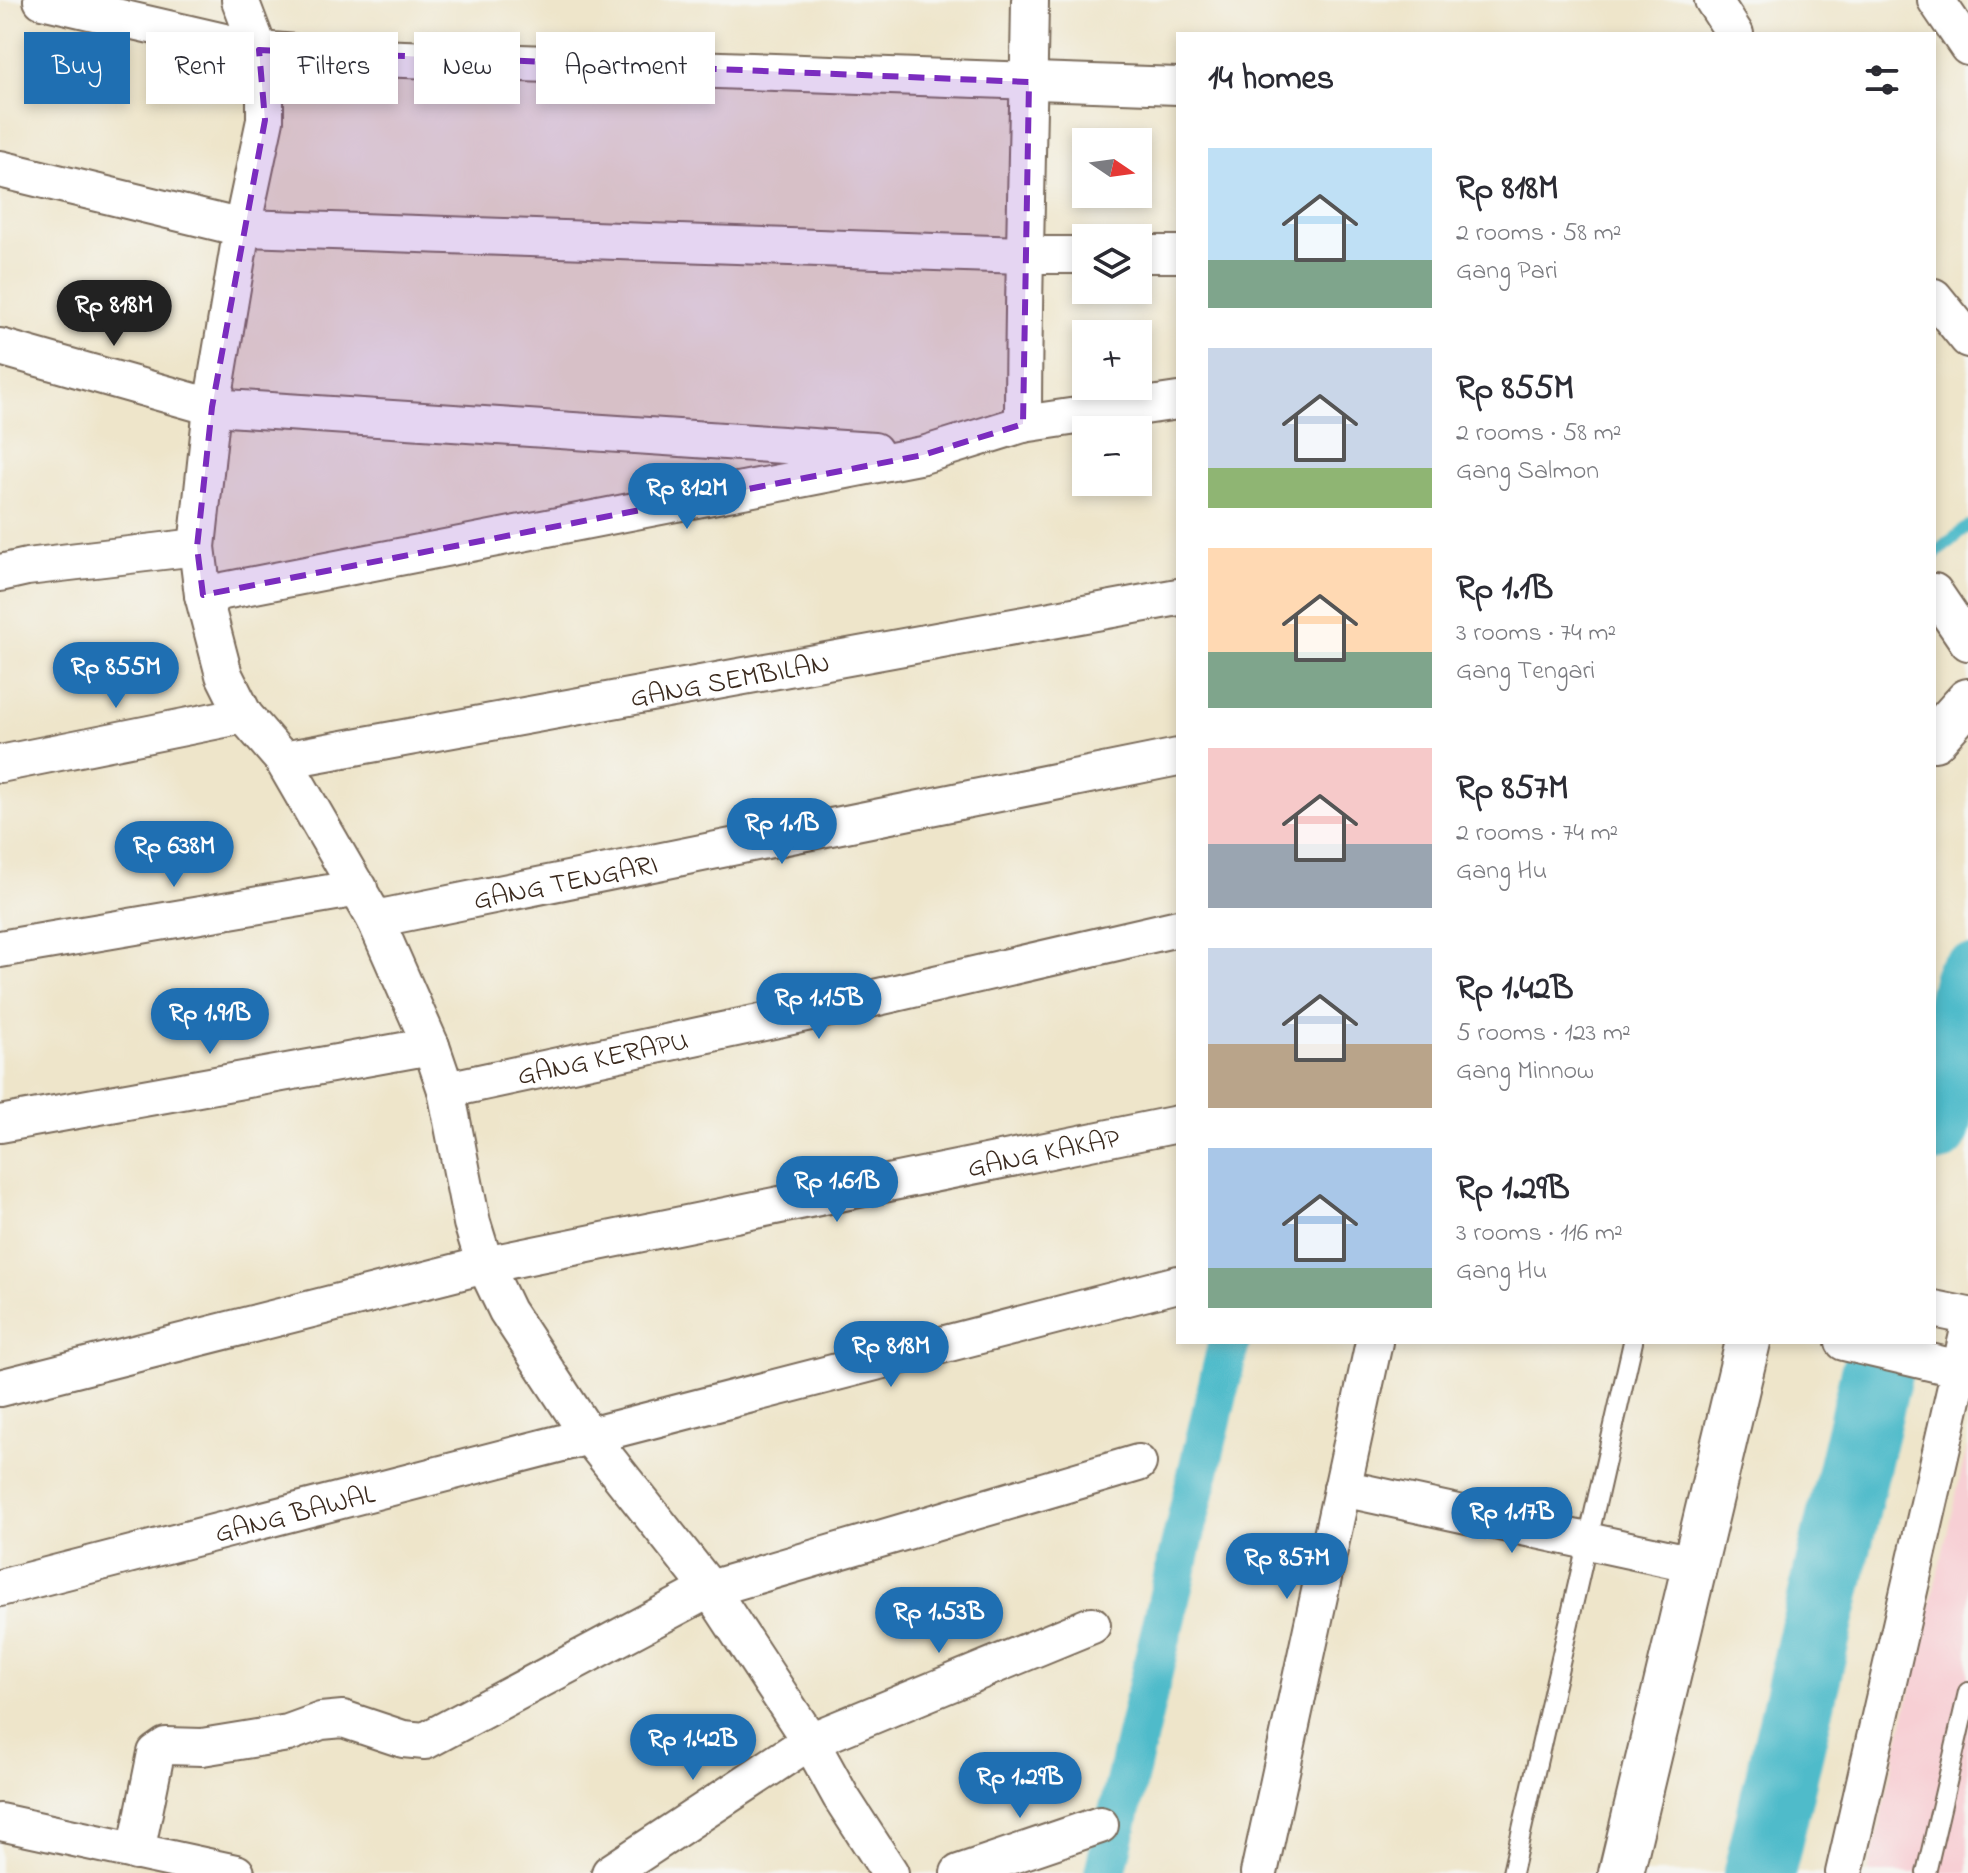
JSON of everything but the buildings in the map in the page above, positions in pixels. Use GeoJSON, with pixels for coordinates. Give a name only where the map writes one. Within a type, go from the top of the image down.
{"type":"FeatureCollection","features":[{"type":"Feature","properties":{"kind":"main road"},"geometry":{"type":"LineString","coordinates":[[1936,737],[1968,701]]}},
{"type":"Feature","properties":{"kind":"main road"},"geometry":{"type":"LineString","coordinates":[[1621,1873],[1748,1344]]}},
{"type":"Feature","properties":{"kind":"street"},"geometry":{"type":"LineString","coordinates":[[42,0],[259,50],[347,57],[1176,86]]}},
{"type":"Feature","properties":{"kind":"street"},"geometry":{"type":"LineString","coordinates":[[240,0],[259,50],[265,89],[265,120],[242,228],[212,407],[197,547],[203,595],[224,675],[244,715],[283,760],[367,903],[431,1046],[446,1090],[472,1223],[485,1265],[507,1311],[589,1436],[710,1589],[810,1741],[841,1797],[890,1873]]}},
{"type":"Feature","properties":{"kind":"street"},"geometry":{"type":"LineString","coordinates":[[1023,424],[1023,255],[1030,0]]}},
{"type":"Feature","properties":{"kind":"street"},"geometry":{"type":"LineString","coordinates":[[1713,0],[1734,32]]}},
{"type":"Feature","properties":{"kind":"street"},"geometry":{"type":"LineString","coordinates":[[1936,0],[1968,47]]}},
{"type":"Feature","properties":{"kind":"street"},"geometry":{"type":"LineString","coordinates":[[0,169],[242,228],[1072,255]]}},
{"type":"Feature","properties":{"kind":"street"},"geometry":{"type":"LineString","coordinates":[[1152,254],[1176,254]]}},
{"type":"Feature","properties":{"kind":"street"},"geometry":{"type":"LineString","coordinates":[[1936,299],[1968,339]]}},
{"type":"Feature","properties":{"kind":"street"},"geometry":{"type":"LineString","coordinates":[[0,347],[212,407],[923,455]]}},
{"type":"Feature","properties":{"kind":"street"},"geometry":{"type":"LineString","coordinates":[[203,595],[923,455],[1023,424],[1176,401]]}},
{"type":"Feature","properties":{"kind":"street"},"geometry":{"type":"LineString","coordinates":[[9,566],[197,547]]}},
{"type":"Feature","properties":{"kind":"street"},"geometry":{"type":"LineString","coordinates":[[1936,595],[1968,642]]}},
{"type":"Feature","properties":{"kind":"street","name":"GANG SEMBILAN"},"geometry":{"type":"LineString","coordinates":[[283,760],[1176,597]]}},
{"type":"Feature","properties":{"kind":"street"},"geometry":{"type":"LineString","coordinates":[[0,764],[244,715]]}},
{"type":"Feature","properties":{"kind":"street","name":"GANG TENGARI"},"geometry":{"type":"LineString","coordinates":[[0,949],[367,903],[1176,757]]}},
{"type":"Feature","properties":{"kind":"street","name":"GANG KERAPU"},"geometry":{"type":"LineString","coordinates":[[446,1090],[848,1004],[1176,928]]}},
{"type":"Feature","properties":{"kind":"street"},"geometry":{"type":"LineString","coordinates":[[0,1124],[431,1046]]}},
{"type":"Feature","properties":{"kind":"street","name":"GANG KAKAP"},"geometry":{"type":"LineString","coordinates":[[0,1388],[485,1265],[1176,1124]]}},
{"type":"Feature","properties":{"kind":"street","name":"GANG BAWAL"},"geometry":{"type":"LineString","coordinates":[[0,1588],[1176,1285]]}},
{"type":"Feature","properties":{"kind":"street"},"geometry":{"type":"LineString","coordinates":[[1936,1311],[1966,1344]]}},
{"type":"Feature","properties":{"kind":"street"},"geometry":{"type":"LineString","coordinates":[[1259,1873],[1374,1344]]}},
{"type":"Feature","properties":{"kind":"street"},"geometry":{"type":"LineString","coordinates":[[1936,1344],[1966,1344]]}},
{"type":"Feature","properties":{"kind":"street"},"geometry":{"type":"LineString","coordinates":[[1844,1873],[1966,1344]]}},
{"type":"Feature","properties":{"kind":"street"},"geometry":{"type":"LineString","coordinates":[[136,1852],[156,1753],[166,1746],[202,1747],[288,1733],[321,1721],[343,1719],[403,1739],[425,1741],[710,1589],[1138,1463]]}},
{"type":"Feature","properties":{"kind":"street"},"geometry":{"type":"LineString","coordinates":[[1342,1488],[1694,1564]]}},
{"type":"Feature","properties":{"kind":"street"},"geometry":{"type":"LineString","coordinates":[[610,1873],[810,1741],[1092,1625]]}},
{"type":"Feature","properties":{"kind":"street"},"geometry":{"type":"LineString","coordinates":[[0,1822],[236,1873]]}},
{"type":"Feature","properties":{"kind":"street"},"geometry":{"type":"LineString","coordinates":[[959,1873],[1100,1825]]}},
{"type":"Feature","properties":{"kind":"lane"},"geometry":{"type":"LineString","coordinates":[[1512,1873],[1633,1344]]}},
{"type":"Feature","properties":{"kind":"lane"},"geometry":{"type":"LineString","coordinates":[[1926,1873],[1968,1692]]}},
{"type":"Feature","properties":{"kind":"highlighted area"},"geometry":{"type":"Polygon","coordinates":[[[259,50],[1029,82],[1023,424],[923,455],[203,595],[197,547],[212,407],[265,120],[259,50]]]}},
{"type":"Feature","properties":{"kind":"shaded area"},"geometry":{"type":"Polygon","coordinates":[[[1968,1443],[1968,1873],[1868,1873],[1968,1443]]]}},
{"type":"Feature","properties":{"kind":"waterway"},"geometry":{"type":"LineString","coordinates":[[1936,553],[1968,526]]}},
{"type":"Feature","properties":{"kind":"waterway"},"geometry":{"type":"LineString","coordinates":[[1936,1119],[1968,982]]}},
{"type":"Feature","properties":{"kind":"waterway"},"geometry":{"type":"LineString","coordinates":[[1105,1873],[1229,1344]]}},
{"type":"Feature","properties":{"kind":"waterway"},"geometry":{"type":"LineString","coordinates":[[1759,1873],[1876,1374]]}}]}
